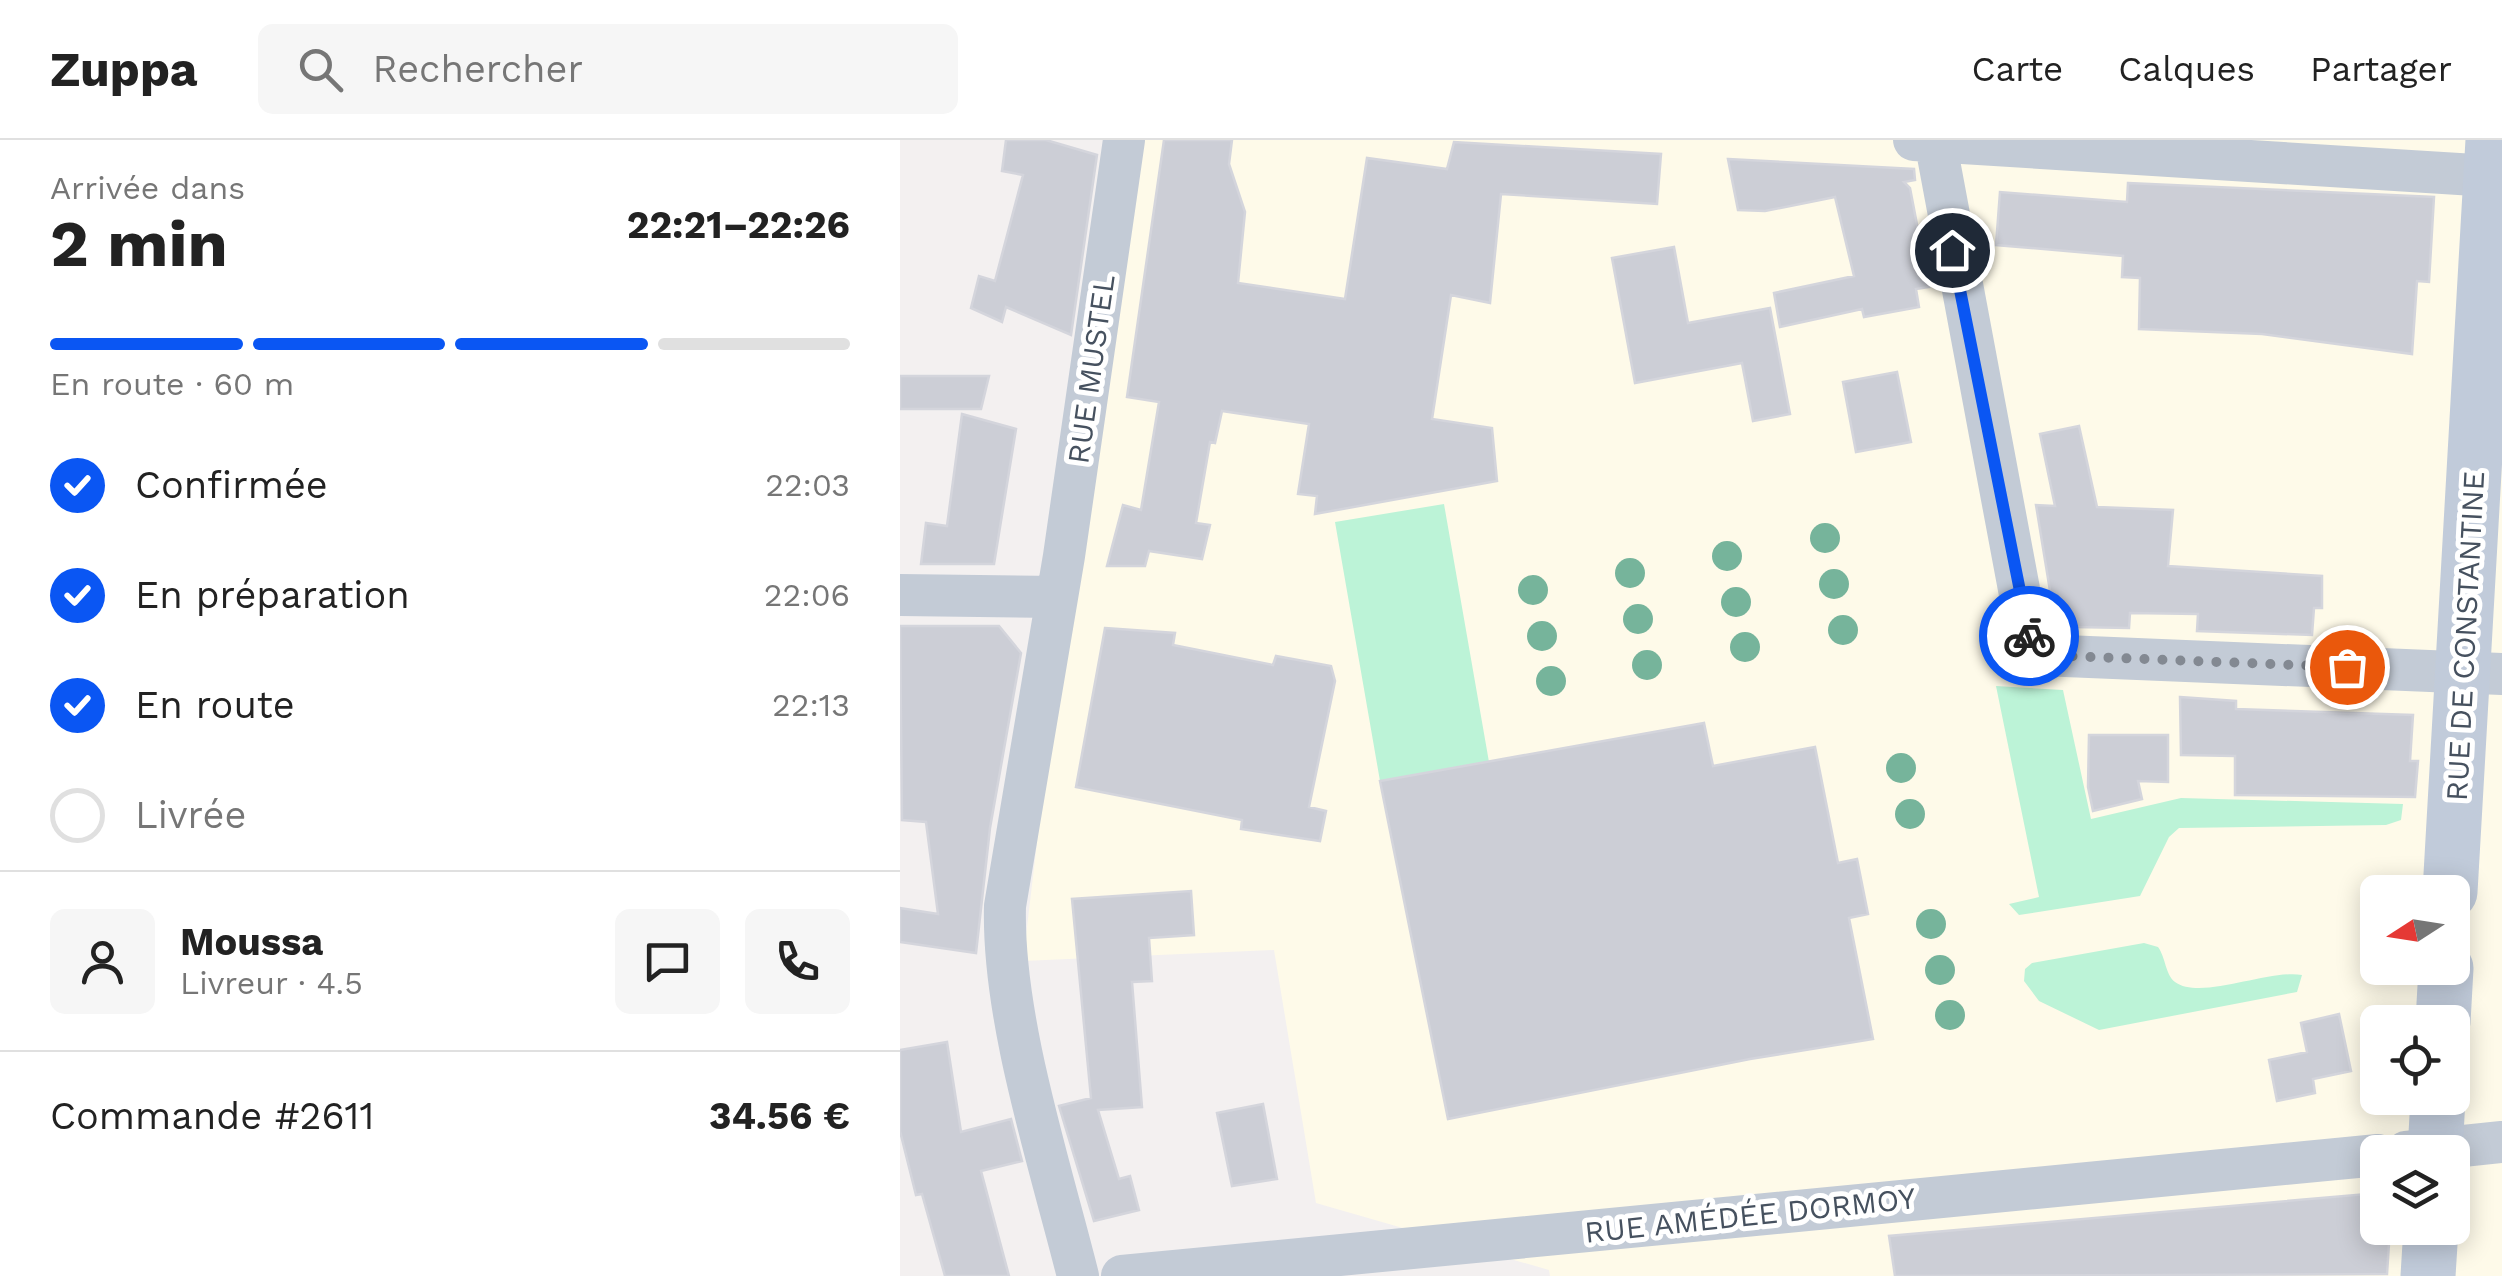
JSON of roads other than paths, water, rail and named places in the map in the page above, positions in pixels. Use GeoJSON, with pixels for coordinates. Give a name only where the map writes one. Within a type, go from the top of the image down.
{"type":"FeatureCollection","features":[{"type":"Feature","properties":{"kind":"street","name":"RUE MUSTEL"},"geometry":{"type":"LineString","coordinates":[[1078,1276],[1004,956],[1015,833],[1056,597],[1124,140]]}},
{"type":"Feature","properties":{"kind":"street"},"geometry":{"type":"LineString","coordinates":[[2482,673],[2041,655],[2027,632],[1928,142],[2492,158]]}},
{"type":"Feature","properties":{"kind":"street","name":"RUE DE CONSTANTINE"},"geometry":{"type":"LineString","coordinates":[[2452,875],[2482,673],[2492,158]]}},
{"type":"Feature","properties":{"kind":"street"},"geometry":{"type":"LineString","coordinates":[[900,595],[1056,597]]}},
{"type":"Feature","properties":{"kind":"street"},"geometry":{"type":"LineString","coordinates":[[2470,1140],[2502,1142]]}},
{"type":"Feature","properties":{"kind":"street","name":"RUE AMÉDÉE DORMOY"},"geometry":{"type":"LineString","coordinates":[[1122,1276],[2360,1157]]}},
{"type":"Feature","properties":{"kind":"street"},"geometry":{"type":"LineString","coordinates":[[2428,1276],[2430,1245]]}}]}
